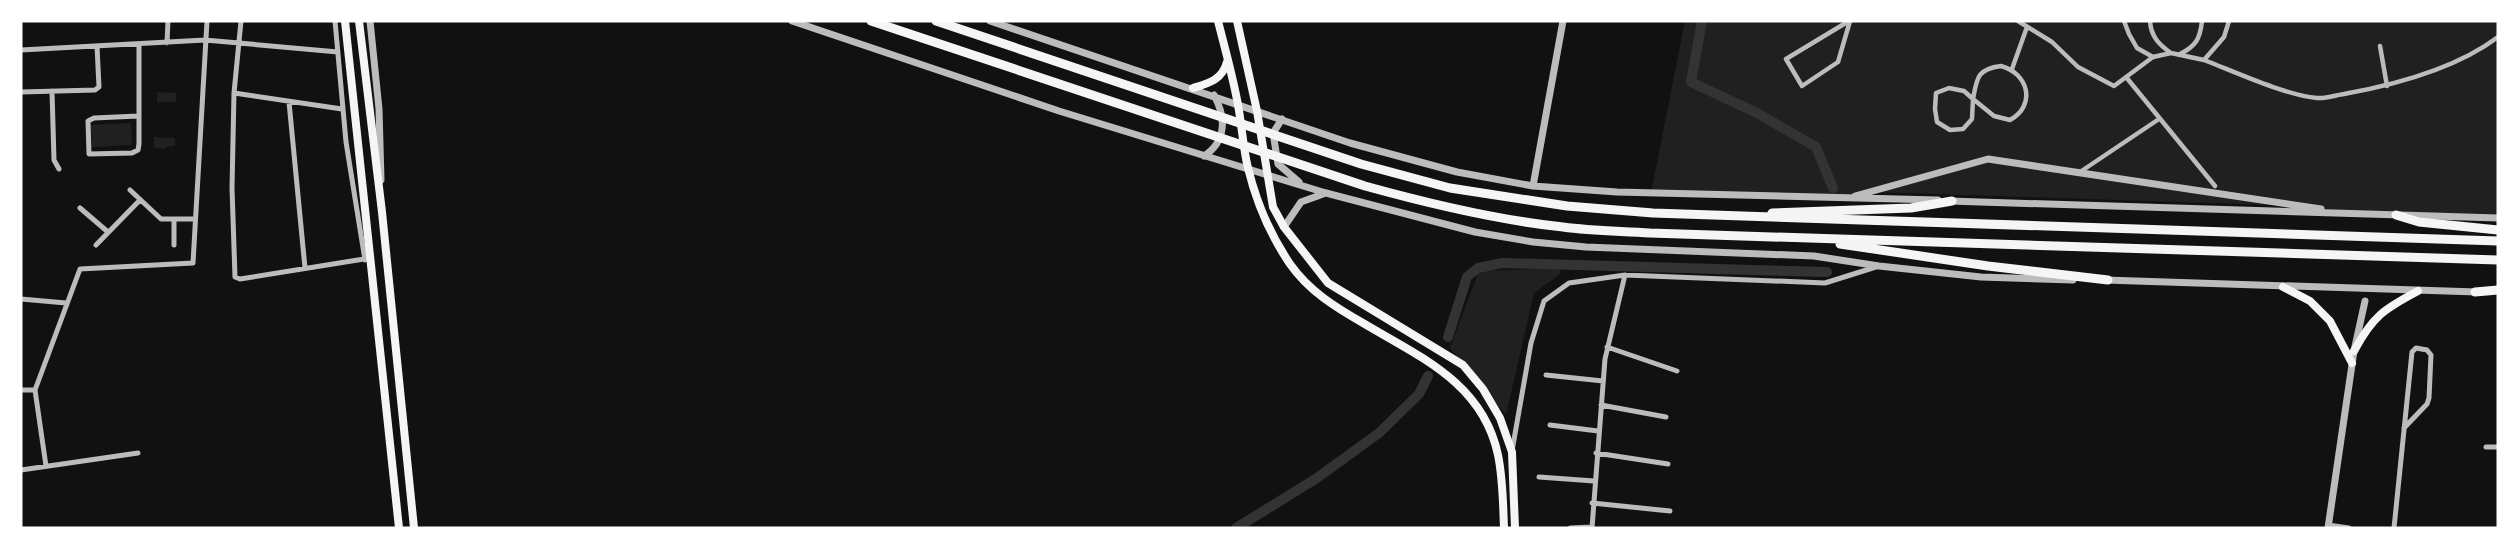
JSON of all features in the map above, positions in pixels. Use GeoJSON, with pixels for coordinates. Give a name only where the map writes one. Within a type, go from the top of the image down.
{"type":"FeatureCollection","features":[{"type":"Feature","properties":{"kind":"main road"},"geometry":{"type":"LineString","coordinates":[[345,21],[367,262],[399,527],[414,526],[382,212],[359,21]]}},
{"type":"Feature","properties":{"kind":"main road"},"geometry":{"type":"LineString","coordinates":[[871,21],[1365,186],[1443,207],[1517,221],[1650,233],[1798,237],[1848,242],[2498,260]]}},
{"type":"Feature","properties":{"kind":"main road"},"geometry":{"type":"LineString","coordinates":[[936,21],[1361,164],[1450,188],[1568,206],[1653,213],[1755,216],[1823,214],[2352,237],[2498,241]]}},
{"type":"Feature","properties":{"kind":"main road"},"geometry":{"type":"LineString","coordinates":[[1218,21],[1238,105],[1248,168],[1262,209],[1290,263],[1305,283],[1327,303],[1434,364],[1454,378],[1472,400],[1488,425],[1498,455],[1504,528]]}},
{"type":"Feature","properties":{"kind":"main road"},"geometry":{"type":"LineString","coordinates":[[1237,21],[1257,111],[1273,207],[1284,227],[1329,283],[1463,365],[1483,389],[1500,418],[1512,452],[1515,528]]}},
{"type":"Feature","properties":{"kind":"main road"},"geometry":{"type":"LineString","coordinates":[[1193,88],[1209,84],[1218,78],[1228,58]]}},
{"type":"Feature","properties":{"kind":"main road"},"geometry":{"type":"LineString","coordinates":[[1844,215],[1952,201]]}},
{"type":"Feature","properties":{"kind":"main road"},"geometry":{"type":"LineString","coordinates":[[2396,215],[2419,222],[2498,230]]}},
{"type":"Feature","properties":{"kind":"main road"},"geometry":{"type":"LineString","coordinates":[[1848,242],[1988,266],[2108,280]]}},
{"type":"Feature","properties":{"kind":"main road"},"geometry":{"type":"LineString","coordinates":[[2283,287],[2310,301],[2330,321],[2352,363]]}},
{"type":"Feature","properties":{"kind":"main road"},"geometry":{"type":"LineString","coordinates":[[2354,351],[2368,325],[2389,306],[2418,291]]}},
{"type":"Feature","properties":{"kind":"main road"},"geometry":{"type":"LineString","coordinates":[[2475,292],[2498,291]]}},
{"type":"Feature","properties":{"kind":"street"},"geometry":{"type":"LineString","coordinates":[[167,43],[168,21]]}},
{"type":"Feature","properties":{"kind":"street"},"geometry":{"type":"LineString","coordinates":[[46,466],[35,390],[80,269],[193,263],[207,21]]}},
{"type":"Feature","properties":{"kind":"street"},"geometry":{"type":"LineString","coordinates":[[241,21],[234,93],[232,199],[235,277],[240,279],[305,268],[367,262],[342,109],[334,21]]}},
{"type":"Feature","properties":{"kind":"street"},"geometry":{"type":"LineString","coordinates":[[370,21],[380,126],[382,212]]}},
{"type":"Feature","properties":{"kind":"street"},"geometry":{"type":"LineString","coordinates":[[792,21],[1059,111],[1326,193],[1422,219],[1533,242],[1586,247],[1814,256],[1879,266],[1982,277],[2475,292]]}},
{"type":"Feature","properties":{"kind":"street"},"geometry":{"type":"LineString","coordinates":[[990,21],[1214,95],[1350,143],[1457,172],[1533,186],[1617,192],[2498,218]]}},
{"type":"Feature","properties":{"kind":"street"},"geometry":{"type":"LineString","coordinates":[[1533,186],[1563,21]]}},
{"type":"Feature","properties":{"kind":"street"},"geometry":{"type":"LineString","coordinates":[[1849,21],[1838,63],[1802,86],[1786,60],[1849,21]]}},
{"type":"Feature","properties":{"kind":"street"},"geometry":{"type":"LineString","coordinates":[[2018,21],[2052,42],[2078,67],[2114,86],[2153,57],[2170,53],[2204,60],[2275,86],[2318,98],[2387,86],[2441,68],[2498,37]]}},
{"type":"Feature","properties":{"kind":"street"},"geometry":{"type":"LineString","coordinates":[[2124,21],[2137,48],[2153,57]]}},
{"type":"Feature","properties":{"kind":"street"},"geometry":{"type":"LineString","coordinates":[[2150,21],[2151,33],[2170,53]]}},
{"type":"Feature","properties":{"kind":"street"},"geometry":{"type":"LineString","coordinates":[[2180,54],[2189,50],[2200,37],[2202,21]]}},
{"type":"Feature","properties":{"kind":"street"},"geometry":{"type":"LineString","coordinates":[[2204,60],[2224,37],[2229,21]]}},
{"type":"Feature","properties":{"kind":"street"},"geometry":{"type":"LineString","coordinates":[[2012,69],[2027,27]]}},
{"type":"Feature","properties":{"kind":"street"},"geometry":{"type":"LineString","coordinates":[[21,50],[205,40],[338,52]]}},
{"type":"Feature","properties":{"kind":"street"},"geometry":{"type":"LineString","coordinates":[[138,44],[138,116],[138,150],[132,153],[89,154],[88,121],[94,118],[138,116]]}},
{"type":"Feature","properties":{"kind":"street"},"geometry":{"type":"LineString","coordinates":[[21,92],[94,90],[99,87],[97,46]]}},
{"type":"Feature","properties":{"kind":"street"},"geometry":{"type":"LineString","coordinates":[[2380,46],[2387,86]]}},
{"type":"Feature","properties":{"kind":"street"},"geometry":{"type":"LineString","coordinates":[[2012,69],[2001,66],[1987,68],[1977,78],[1973,99],[1972,119],[1963,129],[1950,130],[1937,122],[1936,93],[1949,88],[1964,91],[1973,99],[1994,116],[2010,120],[2019,115],[2026,102],[2026,88],[2020,76],[2012,69]]}},
{"type":"Feature","properties":{"kind":"street"},"geometry":{"type":"LineString","coordinates":[[2126,77],[2215,186]]}},
{"type":"Feature","properties":{"kind":"street"},"geometry":{"type":"LineString","coordinates":[[52,91],[54,160],[59,170]]}},
{"type":"Feature","properties":{"kind":"street"},"geometry":{"type":"LineString","coordinates":[[234,93],[342,109]]}},
{"type":"Feature","properties":{"kind":"street"},"geometry":{"type":"LineString","coordinates":[[1204,156],[1215,148],[1222,126],[1219,105],[1214,95]]}},
{"type":"Feature","properties":{"kind":"street"},"geometry":{"type":"LineString","coordinates":[[289,102],[305,268]]}},
{"type":"Feature","properties":{"kind":"street"},"geometry":{"type":"LineString","coordinates":[[1281,119],[1273,133],[1278,164],[1303,185]]}},
{"type":"Feature","properties":{"kind":"street"},"geometry":{"type":"LineString","coordinates":[[2078,174],[2159,119]]}},
{"type":"Feature","properties":{"kind":"street"},"geometry":{"type":"LineString","coordinates":[[1843,198],[1983,159],[2356,214]]}},
{"type":"Feature","properties":{"kind":"street"},"geometry":{"type":"LineString","coordinates":[[130,190],[139,201],[161,219],[195,219]]}},
{"type":"Feature","properties":{"kind":"street"},"geometry":{"type":"LineString","coordinates":[[1284,227],[1301,202],[1326,193]]}},
{"type":"Feature","properties":{"kind":"street"},"geometry":{"type":"LineString","coordinates":[[96,245],[139,201]]}},
{"type":"Feature","properties":{"kind":"street"},"geometry":{"type":"LineString","coordinates":[[1262,209],[1273,207]]}},
{"type":"Feature","properties":{"kind":"street"},"geometry":{"type":"LineString","coordinates":[[80,208],[108,232]]}},
{"type":"Feature","properties":{"kind":"street"},"geometry":{"type":"LineString","coordinates":[[174,220],[174,245]]}},
{"type":"Feature","properties":{"kind":"street"},"geometry":{"type":"LineString","coordinates":[[1512,452],[1531,343],[1544,301],[1569,283],[1625,275],[1825,283],[1879,266]]}},
{"type":"Feature","properties":{"kind":"street"},"geometry":{"type":"LineString","coordinates":[[1570,528],[1592,528],[1592,503],[1603,381],[1608,348],[1625,275]]}},
{"type":"Feature","properties":{"kind":"street"},"geometry":{"type":"LineString","coordinates":[[21,299],[66,303]]}},
{"type":"Feature","properties":{"kind":"street"},"geometry":{"type":"LineString","coordinates":[[2349,528],[2328,526],[2352,363],[2365,301]]}},
{"type":"Feature","properties":{"kind":"street"},"geometry":{"type":"LineString","coordinates":[[1608,348],[1677,371]]}},
{"type":"Feature","properties":{"kind":"street"},"geometry":{"type":"LineString","coordinates":[[2394,528],[2404,428],[2412,352],[2416,348],[2427,350],[2431,355],[2429,398],[2427,404],[2404,428]]}},
{"type":"Feature","properties":{"kind":"street"},"geometry":{"type":"LineString","coordinates":[[1546,375],[1603,381]]}},
{"type":"Feature","properties":{"kind":"street"},"geometry":{"type":"LineString","coordinates":[[21,390],[35,390]]}},
{"type":"Feature","properties":{"kind":"street"},"geometry":{"type":"LineString","coordinates":[[1601,405],[1666,417]]}},
{"type":"Feature","properties":{"kind":"street"},"geometry":{"type":"LineString","coordinates":[[1550,425],[1598,431]]}},
{"type":"Feature","properties":{"kind":"street"},"geometry":{"type":"LineString","coordinates":[[2486,447],[2498,447]]}},
{"type":"Feature","properties":{"kind":"street"},"geometry":{"type":"LineString","coordinates":[[21,470],[138,453]]}},
{"type":"Feature","properties":{"kind":"street"},"geometry":{"type":"LineString","coordinates":[[1596,453],[1668,464]]}},
{"type":"Feature","properties":{"kind":"street"},"geometry":{"type":"LineString","coordinates":[[1539,477],[1594,481]]}},
{"type":"Feature","properties":{"kind":"street"},"geometry":{"type":"LineString","coordinates":[[1592,503],[1670,511]]}},
{"type":"Feature","properties":{"kind":"shaded area"},"geometry":{"type":"Polygon","coordinates":[[[1685,21],[2498,21],[2498,218],[2358,213],[2301,206],[1870,192],[1847,198],[1651,193],[1685,21]]]}},
{"type":"Feature","properties":{"kind":"shaded area"},"geometry":{"type":"Polygon","coordinates":[[[157,92],[176,93],[176,102],[157,102],[157,92]]]}},
{"type":"Feature","properties":{"kind":"shaded area"},"geometry":{"type":"Polygon","coordinates":[[[131,123],[132,145],[92,147],[91,125],[131,123]]]}},
{"type":"Feature","properties":{"kind":"shaded area"},"geometry":{"type":"Polygon","coordinates":[[[154,137],[175,138],[175,146],[167,146],[166,149],[154,148],[154,137]]]}},
{"type":"Feature","properties":{"kind":"shaded area"},"geometry":{"type":"Polygon","coordinates":[[[1560,268],[1560,274],[1534,293],[1506,415],[1450,348],[1479,271],[1560,268]]]}},
{"type":"Feature","properties":{"kind":"waterway"},"geometry":{"type":"LineString","coordinates":[[1702,21],[1691,82],[1757,113],[1816,147],[1833,188]]}},
{"type":"Feature","properties":{"kind":"waterway"},"geometry":{"type":"LineString","coordinates":[[1448,337],[1467,277],[1478,268],[1502,263],[1827,272]]}},
{"type":"Feature","properties":{"kind":"waterway"},"geometry":{"type":"LineString","coordinates":[[1236,528],[1317,478],[1379,433],[1419,394],[1428,376]]}}]}
